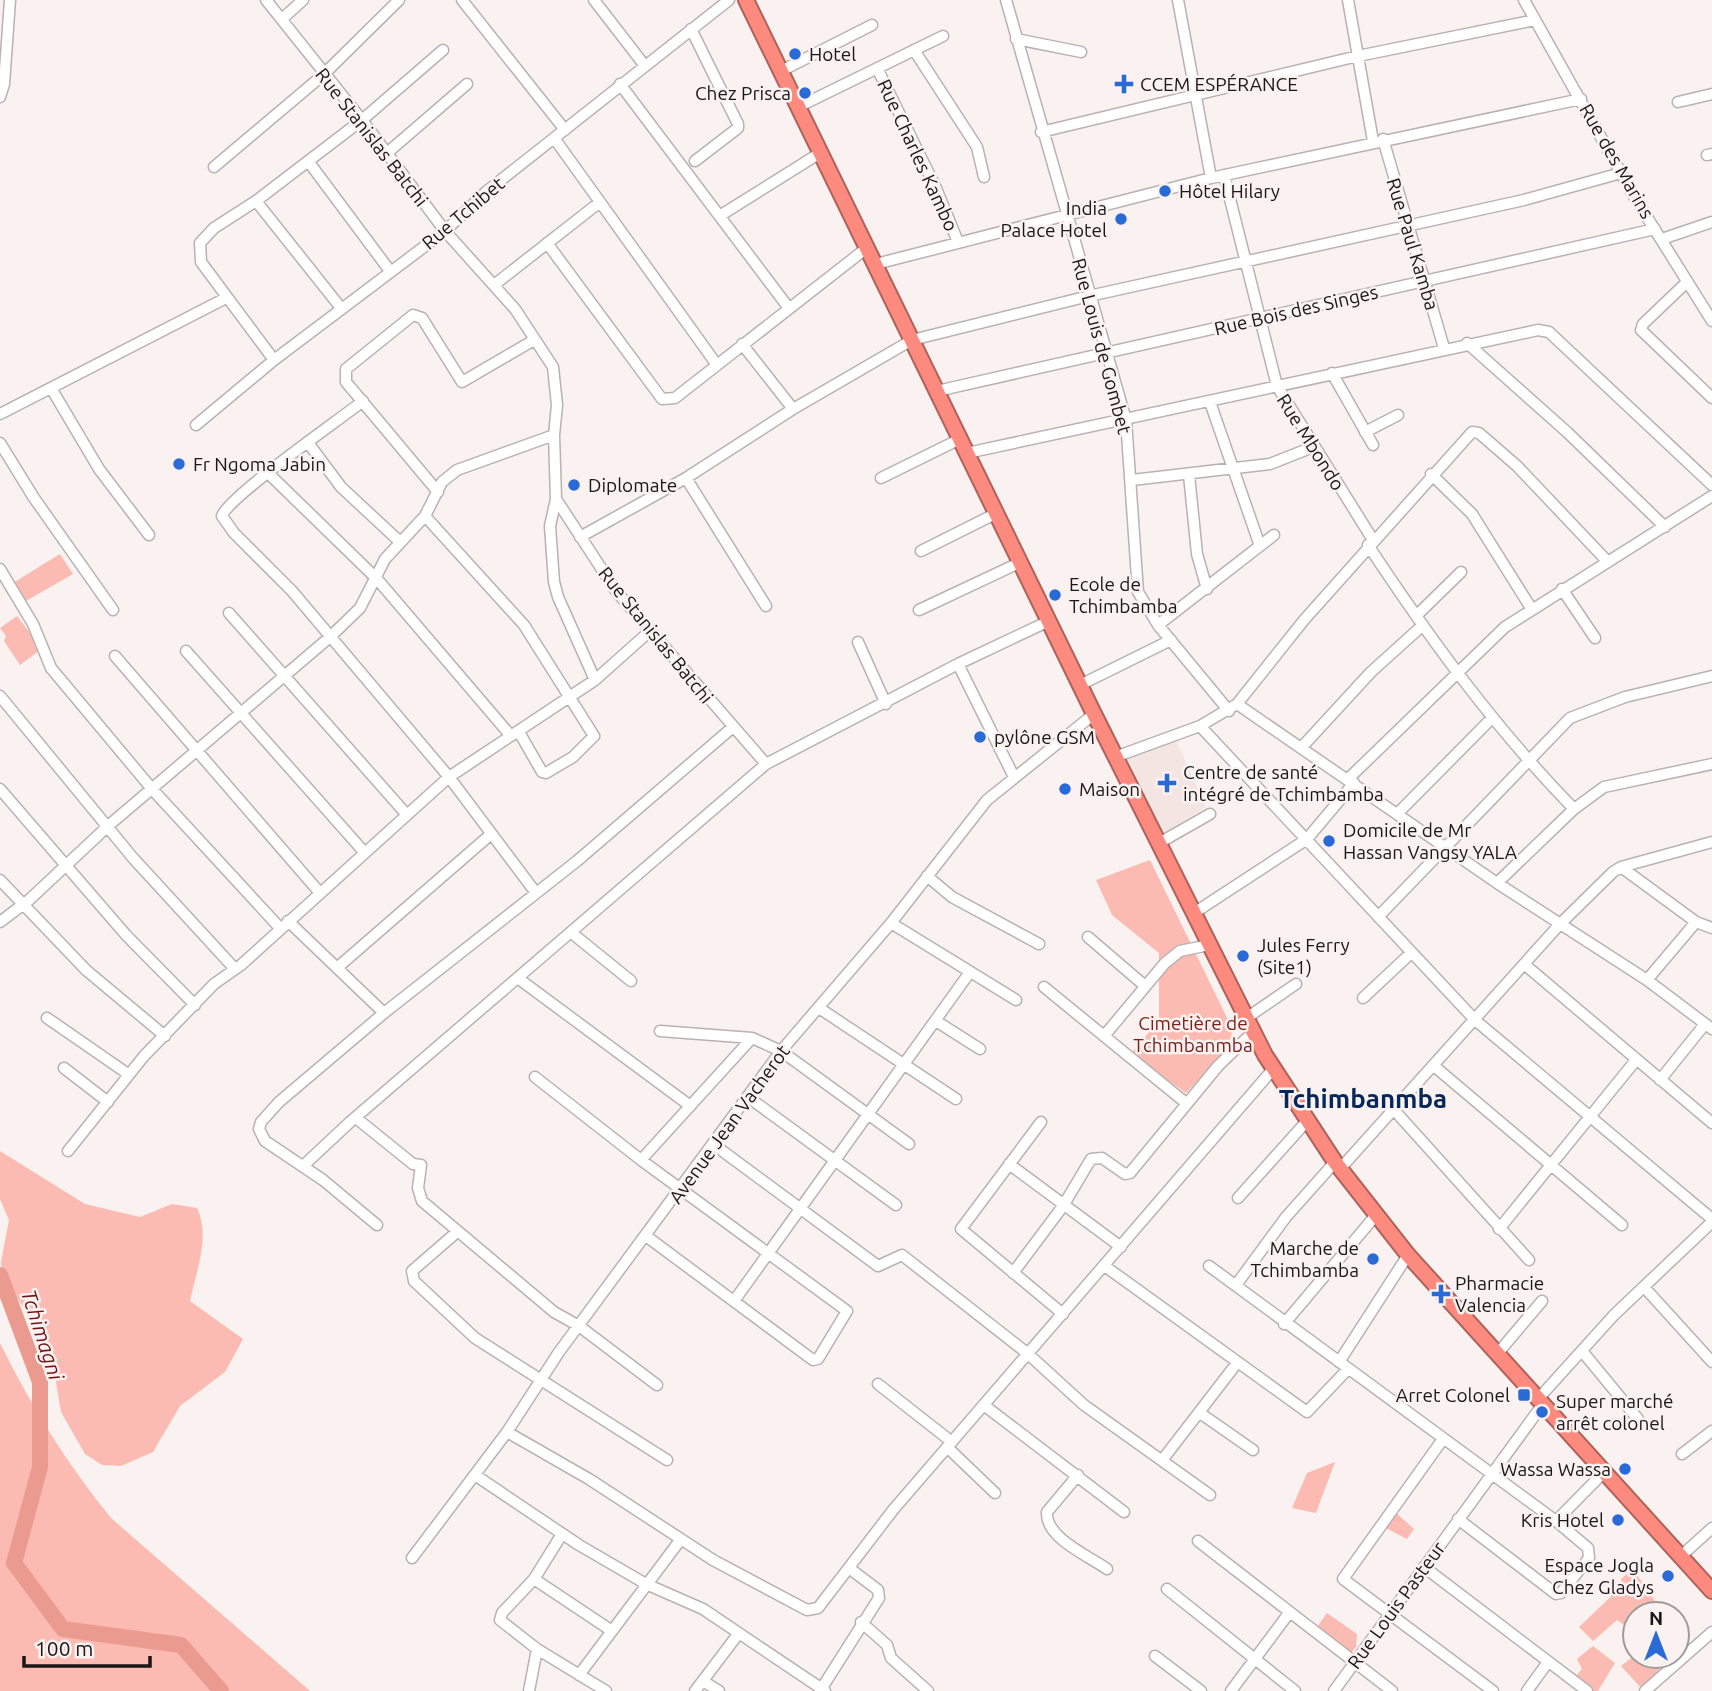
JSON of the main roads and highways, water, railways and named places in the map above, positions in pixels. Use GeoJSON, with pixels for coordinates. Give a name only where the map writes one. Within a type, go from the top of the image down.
{"type":"FeatureCollection","features":[{"type":"Feature","properties":{"kind":"highway"},"geometry":{"type":"LineString","coordinates":[[746,0],[1115,757],[1249,1026],[1274,1068],[1337,1166],[1408,1255],[1712,1591]]}},
{"type":"Feature","properties":{"kind":"waterway","name":"Tchimagni"},"geometry":{"type":"LineString","coordinates":[[0,1275],[40,1382],[40,1467],[14,1563],[63,1629],[181,1645],[221,1691]]}},
{"type":"Feature","properties":{"kind":"place","name":"Hotel"},"geometry":{"type":"Point","coordinates":[795,54]}},
{"type":"Feature","properties":{"kind":"place","name":"CCEM ESPÉRANCE"},"geometry":{"type":"Point","coordinates":[1124,84]}},
{"type":"Feature","properties":{"kind":"place","name":"Chez Prisca"},"geometry":{"type":"Point","coordinates":[805,93]}},
{"type":"Feature","properties":{"kind":"place","name":"Hôtel Hilary"},"geometry":{"type":"Point","coordinates":[1165,191]}},
{"type":"Feature","properties":{"kind":"place","name":"India Palace Hotel"},"geometry":{"type":"Point","coordinates":[1121,219]}},
{"type":"Feature","properties":{"kind":"place","name":"Fr Ngoma Jabin"},"geometry":{"type":"Point","coordinates":[179,464]}},
{"type":"Feature","properties":{"kind":"place","name":"Diplomate"},"geometry":{"type":"Point","coordinates":[574,485]}},
{"type":"Feature","properties":{"kind":"place","name":"Ecole de Tchimbamba"},"geometry":{"type":"Point","coordinates":[1055,595]}},
{"type":"Feature","properties":{"kind":"place","name":"pylône GSM"},"geometry":{"type":"Point","coordinates":[980,737]}},
{"type":"Feature","properties":{"kind":"place","name":"Centre de santé intégré de Tchimbamba"},"geometry":{"type":"Point","coordinates":[1167,783]}},
{"type":"Feature","properties":{"kind":"place","name":"Maison"},"geometry":{"type":"Point","coordinates":[1065,789]}},
{"type":"Feature","properties":{"kind":"place","name":"Domicile de Mr Hassan Vangsy YALA"},"geometry":{"type":"Point","coordinates":[1329,841]}},
{"type":"Feature","properties":{"kind":"place","name":"Jules Ferry (Site1)"},"geometry":{"type":"Point","coordinates":[1243,956]}},
{"type":"Feature","properties":{"kind":"place","name":"Marche de Tchimbamba"},"geometry":{"type":"Point","coordinates":[1373,1259]}},
{"type":"Feature","properties":{"kind":"place","name":"Pharmacie Valencia"},"geometry":{"type":"Point","coordinates":[1441,1294]}},
{"type":"Feature","properties":{"kind":"place","name":"Arret Colonel"},"geometry":{"type":"Point","coordinates":[1524,1395]}},
{"type":"Feature","properties":{"kind":"place","name":"Super marché arrêt colonel"},"geometry":{"type":"Point","coordinates":[1542,1412]}},
{"type":"Feature","properties":{"kind":"place","name":"Wassa Wassa"},"geometry":{"type":"Point","coordinates":[1625,1469]}},
{"type":"Feature","properties":{"kind":"place","name":"Kris Hotel"},"geometry":{"type":"Point","coordinates":[1618,1520]}},
{"type":"Feature","properties":{"kind":"place","name":"Espace Jogla Chez Gladys"},"geometry":{"type":"Point","coordinates":[1668,1576]}},
{"type":"Feature","properties":{"kind":"district","name":"Tchimbanmba"},"geometry":{"type":"Point","coordinates":[1363,1099]}},
{"type":"Feature","properties":{"kind":"park label","name":"Cimetière de Tchimbanmba"},"geometry":{"type":"Point","coordinates":[1193,1034]}}]}
